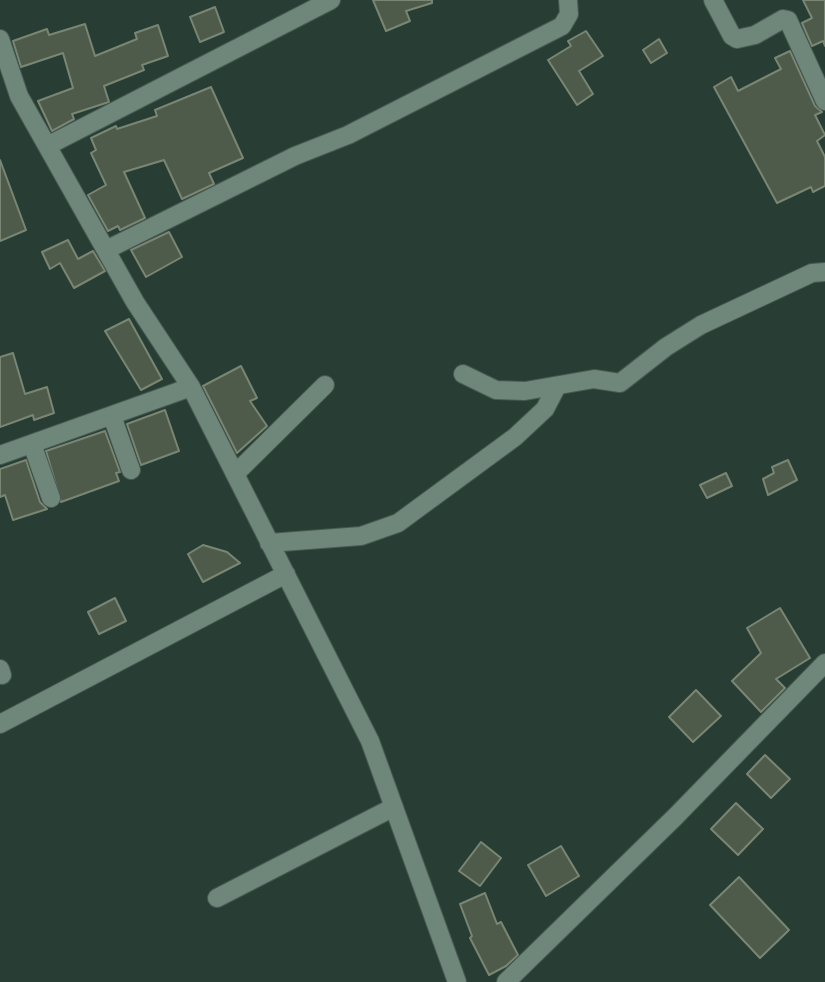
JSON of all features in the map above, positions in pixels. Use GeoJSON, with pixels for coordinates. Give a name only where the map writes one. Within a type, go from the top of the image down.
{"type":"FeatureCollection","features":[{"type":"Feature","properties":{"kind":"street"},"geometry":{"type":"LineString","coordinates":[[47,146],[331,0]]}},
{"type":"Feature","properties":{"kind":"street"},"geometry":{"type":"LineString","coordinates":[[106,250],[295,156],[348,135],[562,26],[569,14],[568,0]]}},
{"type":"Feature","properties":{"kind":"street"},"geometry":{"type":"LineString","coordinates":[[713,0],[732,36],[737,39],[755,35],[783,19],[788,20],[818,69],[825,101]]}},
{"type":"Feature","properties":{"kind":"street"},"geometry":{"type":"LineString","coordinates":[[0,39],[19,96],[135,302],[191,387],[370,741],[457,982]]}},
{"type":"Feature","properties":{"kind":"street"},"geometry":{"type":"LineString","coordinates":[[463,374],[496,390],[525,391],[594,379],[620,383],[666,347],[701,325],[811,273],[825,272]]}},
{"type":"Feature","properties":{"kind":"street"},"geometry":{"type":"LineString","coordinates":[[235,474],[325,385]]}},
{"type":"Feature","properties":{"kind":"street"},"geometry":{"type":"LineString","coordinates":[[269,543],[361,536],[398,523],[515,437],[545,409],[557,386]]}},
{"type":"Feature","properties":{"kind":"street"},"geometry":{"type":"LineString","coordinates":[[0,455],[191,387]]}},
{"type":"Feature","properties":{"kind":"street"},"geometry":{"type":"LineString","coordinates":[[112,416],[131,470]]}},
{"type":"Feature","properties":{"kind":"street"},"geometry":{"type":"LineString","coordinates":[[32,444],[51,498]]}},
{"type":"Feature","properties":{"kind":"street"},"geometry":{"type":"LineString","coordinates":[[0,724],[285,574]]}},
{"type":"Feature","properties":{"kind":"street"},"geometry":{"type":"LineString","coordinates":[[506,982],[675,817],[825,663]]}},
{"type":"Feature","properties":{"kind":"street"},"geometry":{"type":"LineString","coordinates":[[218,898],[394,807]]}},
{"type":"Feature","properties":{"kind":"building"},"geometry":{"type":"Polygon","coordinates":[[[373,0],[432,0],[432,3],[406,11],[410,21],[386,31],[373,0]]]}},
{"type":"Feature","properties":{"kind":"building"},"geometry":{"type":"Polygon","coordinates":[[[803,0],[825,0],[825,46],[823,41],[812,46],[802,23],[812,18],[803,0]]]}},
{"type":"Feature","properties":{"kind":"building"},"geometry":{"type":"Polygon","coordinates":[[[215,7],[224,32],[200,42],[190,17],[215,7]]]}},
{"type":"Feature","properties":{"kind":"building"},"geometry":{"type":"Polygon","coordinates":[[[85,24],[95,56],[137,39],[135,33],[158,25],[168,56],[142,65],[144,70],[104,86],[109,102],[72,114],[74,119],[52,131],[38,101],[73,88],[63,53],[21,67],[13,41],[47,29],[49,35],[85,24]]]}},
{"type":"Feature","properties":{"kind":"building"},"geometry":{"type":"Polygon","coordinates":[[[586,31],[603,56],[579,71],[593,94],[577,105],[548,60],[571,46],[568,41],[586,31]]]}},
{"type":"Feature","properties":{"kind":"building"},"geometry":{"type":"Polygon","coordinates":[[[659,39],[667,53],[651,63],[643,50],[659,39]]]}},
{"type":"Feature","properties":{"kind":"building"},"geometry":{"type":"Polygon","coordinates":[[[790,51],[815,106],[822,112],[815,115],[825,135],[817,141],[825,157],[825,186],[813,192],[811,187],[777,203],[714,87],[731,77],[738,91],[781,69],[775,58],[790,51]]]}},
{"type":"Feature","properties":{"kind":"building"},"geometry":{"type":"Polygon","coordinates":[[[211,87],[243,158],[209,173],[214,184],[182,199],[164,160],[124,172],[145,218],[120,230],[118,226],[108,231],[88,195],[106,185],[91,153],[96,150],[91,138],[116,126],[117,129],[157,116],[155,110],[211,87]]]}},
{"type":"Feature","properties":{"kind":"building"},"geometry":{"type":"Polygon","coordinates":[[[0,160],[26,230],[0,241],[0,160]]]}},
{"type":"Feature","properties":{"kind":"building"},"geometry":{"type":"Polygon","coordinates":[[[169,232],[182,257],[146,277],[131,250],[169,232]]]}},
{"type":"Feature","properties":{"kind":"building"},"geometry":{"type":"Polygon","coordinates":[[[68,240],[78,259],[93,251],[105,271],[74,288],[60,263],[50,269],[42,252],[68,240]]]}},
{"type":"Feature","properties":{"kind":"building"},"geometry":{"type":"Polygon","coordinates":[[[129,319],[162,379],[141,390],[105,331],[129,319]]]}},
{"type":"Feature","properties":{"kind":"building"},"geometry":{"type":"Polygon","coordinates":[[[13,353],[25,394],[47,387],[54,413],[34,420],[33,415],[0,427],[0,357],[13,353]]]}},
{"type":"Feature","properties":{"kind":"building"},"geometry":{"type":"Polygon","coordinates":[[[241,366],[257,398],[250,401],[267,426],[237,453],[203,386],[241,366]]]}},
{"type":"Feature","properties":{"kind":"building"},"geometry":{"type":"Polygon","coordinates":[[[165,410],[179,451],[141,465],[127,424],[165,410]]]}},
{"type":"Feature","properties":{"kind":"building"},"geometry":{"type":"Polygon","coordinates":[[[105,431],[120,472],[116,473],[119,481],[61,502],[46,451],[105,431]]]}},
{"type":"Feature","properties":{"kind":"building"},"geometry":{"type":"Polygon","coordinates":[[[26,460],[40,502],[47,509],[13,520],[5,495],[0,497],[0,469],[26,460]]]}},
{"type":"Feature","properties":{"kind":"building"},"geometry":{"type":"Polygon","coordinates":[[[788,460],[797,480],[768,495],[763,479],[774,473],[772,467],[788,460]]]}},
{"type":"Feature","properties":{"kind":"building"},"geometry":{"type":"Polygon","coordinates":[[[726,473],[732,486],[707,498],[700,485],[726,473]]]}},
{"type":"Feature","properties":{"kind":"building"},"geometry":{"type":"Polygon","coordinates":[[[203,545],[227,552],[240,563],[203,582],[188,554],[203,545]]]}},
{"type":"Feature","properties":{"kind":"building"},"geometry":{"type":"Polygon","coordinates":[[[115,598],[126,621],[99,634],[88,612],[115,598]]]}},
{"type":"Feature","properties":{"kind":"building"},"geometry":{"type":"Polygon","coordinates":[[[780,608],[810,658],[776,679],[785,688],[761,712],[732,681],[761,653],[747,628],[780,608]]]}},
{"type":"Feature","properties":{"kind":"building"},"geometry":{"type":"Polygon","coordinates":[[[696,690],[721,716],[693,742],[669,717],[696,690]]]}},
{"type":"Feature","properties":{"kind":"building"},"geometry":{"type":"Polygon","coordinates":[[[765,755],[790,779],[771,798],[747,774],[765,755]]]}},
{"type":"Feature","properties":{"kind":"building"},"geometry":{"type":"Polygon","coordinates":[[[736,803],[763,829],[738,855],[711,829],[736,803]]]}},
{"type":"Feature","properties":{"kind":"building"},"geometry":{"type":"Polygon","coordinates":[[[481,842],[501,858],[480,886],[459,871],[481,842]]]}},
{"type":"Feature","properties":{"kind":"building"},"geometry":{"type":"Polygon","coordinates":[[[561,846],[579,876],[546,896],[528,865],[561,846]]]}},
{"type":"Feature","properties":{"kind":"building"},"geometry":{"type":"Polygon","coordinates":[[[739,877],[789,930],[760,958],[710,905],[739,877]]]}},
{"type":"Feature","properties":{"kind":"building"},"geometry":{"type":"Polygon","coordinates":[[[485,893],[497,924],[501,922],[518,955],[506,966],[489,975],[470,938],[472,936],[460,904],[485,893]]]}}]}
